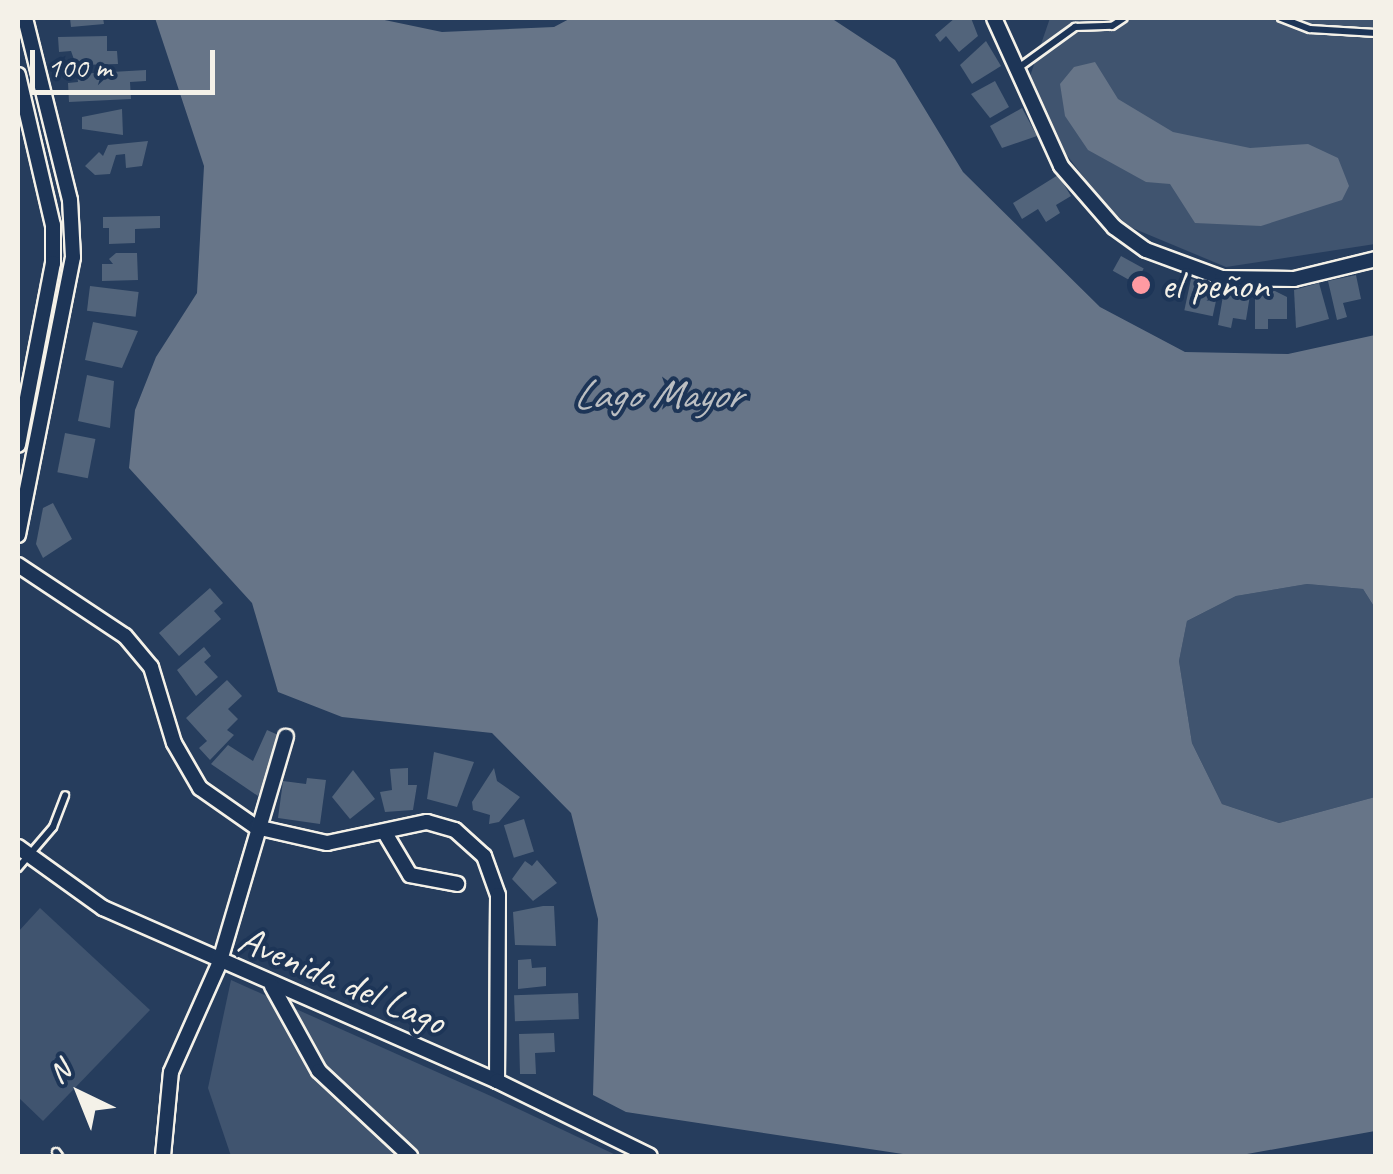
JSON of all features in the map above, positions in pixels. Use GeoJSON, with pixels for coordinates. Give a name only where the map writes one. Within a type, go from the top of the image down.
{"type":"FeatureCollection","features":[{"type":"Feature","properties":{"kind":"street"},"geometry":{"type":"LineString","coordinates":[[18,535],[73,257],[70,200],[25,18]]}},
{"type":"Feature","properties":{"kind":"street"},"geometry":{"type":"LineString","coordinates":[[994,18],[1061,166],[1114,227],[1146,250],[1222,278],[1294,279],[1376,259]]}},
{"type":"Feature","properties":{"kind":"street"},"geometry":{"type":"LineString","coordinates":[[18,75],[46,183],[53,263],[18,445]]}},
{"type":"Feature","properties":{"kind":"street"},"geometry":{"type":"LineString","coordinates":[[18,565],[126,636],[151,667],[174,743],[200,788],[256,827],[327,843],[427,822],[455,830],[484,856],[498,895],[497,1080]]}},
{"type":"Feature","properties":{"kind":"street"},"geometry":{"type":"LineString","coordinates":[[163,1156],[171,1072],[220,964],[256,827],[286,738]]}},
{"type":"Feature","properties":{"kind":"street"},"geometry":{"type":"LineString","coordinates":[[385,832],[410,875],[458,884]]}},
{"type":"Feature","properties":{"kind":"street","name":"Avenida del Lago"},"geometry":{"type":"LineString","coordinates":[[23,852],[102,908],[220,964],[497,1080],[650,1156]]}},
{"type":"Feature","properties":{"kind":"street"},"geometry":{"type":"LineString","coordinates":[[272,986],[318,1071],[410,1156]]}},
{"type":"Feature","properties":{"kind":"lane"},"geometry":{"type":"LineString","coordinates":[[1016,70],[1075,27],[1112,26],[1124,18]]}},
{"type":"Feature","properties":{"kind":"lane"},"geometry":{"type":"LineString","coordinates":[[1281,18],[1310,29],[1376,33]]}},
{"type":"Feature","properties":{"kind":"lane"},"geometry":{"type":"LineString","coordinates":[[18,868],[23,852],[53,827],[65,795]]}},
{"type":"Feature","properties":{"kind":"shaded area"},"geometry":{"type":"Polygon","coordinates":[[[1050,18],[1375,18],[1375,244],[1226,267],[1118,222],[1066,154],[1028,82],[1050,18]]]}},
{"type":"Feature","properties":{"kind":"shaded area"},"geometry":{"type":"Polygon","coordinates":[[[1307,584],[1363,589],[1375,608],[1375,797],[1279,823],[1222,804],[1192,743],[1179,661],[1187,621],[1236,596],[1307,584]]]}},
{"type":"Feature","properties":{"kind":"shaded area"},"geometry":{"type":"Polygon","coordinates":[[[40,908],[150,1010],[43,1121],[18,1097],[18,932],[40,908]]]}},
{"type":"Feature","properties":{"kind":"shaded area"},"geometry":{"type":"Polygon","coordinates":[[[231,980],[618,1156],[231,1156],[208,1088],[231,980]]]}},
{"type":"Feature","properties":{"kind":"water","name":"Lago Mayor"},"geometry":{"type":"Polygon","coordinates":[[[155,18],[375,18],[442,32],[554,27],[571,18],[831,18],[895,60],[963,172],[1100,307],[1185,352],[1288,354],[1375,335],[1375,608],[1363,589],[1307,584],[1236,596],[1187,621],[1179,661],[1192,743],[1222,804],[1279,823],[1375,797],[1375,1131],[1236,1156],[916,1156],[626,1112],[593,1095],[598,919],[571,813],[492,733],[342,717],[278,692],[252,603],[129,468],[135,410],[156,357],[197,293],[204,166],[155,18]]]}},
{"type":"Feature","properties":{"kind":"water"},"geometry":{"type":"Polygon","coordinates":[[[1095,62],[1118,99],[1173,132],[1250,148],[1308,144],[1338,158],[1349,186],[1342,200],[1261,226],[1195,223],[1170,184],[1146,182],[1088,150],[1065,116],[1060,84],[1074,67],[1095,62]]]}},
{"type":"Feature","properties":{"kind":"building"},"geometry":{"type":"Polygon","coordinates":[[[70,18],[103,18],[104,24],[71,27],[70,18]]]}},
{"type":"Feature","properties":{"kind":"building"},"geometry":{"type":"Polygon","coordinates":[[[955,18],[971,18],[978,36],[959,52],[946,36],[940,42],[935,35],[955,18]]]}},
{"type":"Feature","properties":{"kind":"building"},"geometry":{"type":"Polygon","coordinates":[[[107,36],[107,51],[117,51],[118,64],[76,65],[71,51],[59,52],[58,37],[107,36]]]}},
{"type":"Feature","properties":{"kind":"building"},"geometry":{"type":"Polygon","coordinates":[[[986,41],[1001,66],[972,84],[960,65],[986,41]]]}},
{"type":"Feature","properties":{"kind":"building"},"geometry":{"type":"Polygon","coordinates":[[[146,70],[146,81],[130,82],[131,99],[69,102],[68,83],[78,82],[77,74],[146,70]]]}},
{"type":"Feature","properties":{"kind":"building"},"geometry":{"type":"Polygon","coordinates":[[[995,81],[1009,107],[990,118],[971,94],[995,81]]]}},
{"type":"Feature","properties":{"kind":"building"},"geometry":{"type":"Polygon","coordinates":[[[1022,108],[1037,136],[1002,148],[990,126],[1022,108]]]}},
{"type":"Feature","properties":{"kind":"building"},"geometry":{"type":"Polygon","coordinates":[[[122,109],[123,135],[82,129],[82,117],[122,109]]]}},
{"type":"Feature","properties":{"kind":"building"},"geometry":{"type":"Polygon","coordinates":[[[148,141],[142,166],[126,168],[125,154],[116,155],[110,174],[95,175],[85,166],[99,152],[103,156],[108,145],[148,141]]]}},
{"type":"Feature","properties":{"kind":"building"},"geometry":{"type":"Polygon","coordinates":[[[1058,175],[1071,196],[1056,205],[1060,213],[1046,222],[1038,209],[1022,219],[1013,203],[1058,175]]]}},
{"type":"Feature","properties":{"kind":"building"},"geometry":{"type":"Polygon","coordinates":[[[160,216],[160,228],[135,229],[135,243],[109,244],[109,228],[103,228],[103,217],[160,216]]]}},
{"type":"Feature","properties":{"kind":"building"},"geometry":{"type":"Polygon","coordinates":[[[116,253],[137,253],[138,280],[102,281],[102,264],[113,264],[109,259],[116,253]]]}},
{"type":"Feature","properties":{"kind":"building"},"geometry":{"type":"Polygon","coordinates":[[[1121,256],[1144,269],[1135,283],[1113,271],[1121,256]]]}},
{"type":"Feature","properties":{"kind":"building"},"geometry":{"type":"Polygon","coordinates":[[[1356,275],[1361,299],[1343,303],[1347,317],[1337,320],[1328,281],[1356,275]]]}},
{"type":"Feature","properties":{"kind":"building"},"geometry":{"type":"Polygon","coordinates":[[[1191,279],[1219,285],[1213,316],[1184,310],[1191,279]]]}},
{"type":"Feature","properties":{"kind":"building"},"geometry":{"type":"Polygon","coordinates":[[[1319,283],[1329,319],[1296,328],[1294,290],[1319,283]]]}},
{"type":"Feature","properties":{"kind":"building"},"geometry":{"type":"Polygon","coordinates":[[[1225,284],[1251,289],[1246,320],[1233,318],[1231,328],[1218,325],[1225,284]]]}},
{"type":"Feature","properties":{"kind":"building"},"geometry":{"type":"Polygon","coordinates":[[[90,286],[139,292],[136,317],[87,311],[90,286]]]}},
{"type":"Feature","properties":{"kind":"building"},"geometry":{"type":"Polygon","coordinates":[[[1275,291],[1287,297],[1287,319],[1268,319],[1268,329],[1255,329],[1255,292],[1275,291]]]}},
{"type":"Feature","properties":{"kind":"building"},"geometry":{"type":"Polygon","coordinates":[[[93,322],[138,331],[122,368],[85,360],[93,322]]]}},
{"type":"Feature","properties":{"kind":"building"},"geometry":{"type":"Polygon","coordinates":[[[87,375],[114,381],[110,428],[78,421],[87,375]]]}},
{"type":"Feature","properties":{"kind":"building"},"geometry":{"type":"Polygon","coordinates":[[[65,433],[95,439],[88,478],[57,472],[65,433]]]}},
{"type":"Feature","properties":{"kind":"building"},"geometry":{"type":"Polygon","coordinates":[[[53,503],[72,539],[43,558],[36,544],[43,508],[53,503]]]}},
{"type":"Feature","properties":{"kind":"building"},"geometry":{"type":"Polygon","coordinates":[[[210,588],[223,603],[214,611],[221,619],[179,656],[159,633],[210,588]]]}},
{"type":"Feature","properties":{"kind":"building"},"geometry":{"type":"Polygon","coordinates":[[[204,647],[211,656],[204,662],[218,677],[196,696],[177,670],[204,647]]]}},
{"type":"Feature","properties":{"kind":"building"},"geometry":{"type":"Polygon","coordinates":[[[227,680],[242,696],[228,709],[238,719],[227,730],[234,735],[210,760],[199,748],[207,741],[186,718],[227,680]]]}},
{"type":"Feature","properties":{"kind":"building"},"geometry":{"type":"Polygon","coordinates":[[[267,730],[285,738],[258,796],[211,764],[228,745],[253,761],[267,730]]]}},
{"type":"Feature","properties":{"kind":"building"},"geometry":{"type":"Polygon","coordinates":[[[434,752],[474,762],[457,807],[427,799],[434,752]]]}},
{"type":"Feature","properties":{"kind":"building"},"geometry":{"type":"Polygon","coordinates":[[[408,768],[408,785],[417,785],[413,810],[385,812],[380,792],[392,790],[390,769],[408,768]]]}},
{"type":"Feature","properties":{"kind":"building"},"geometry":{"type":"Polygon","coordinates":[[[494,768],[497,781],[520,797],[499,822],[489,824],[490,815],[473,810],[472,802],[494,768]]]}},
{"type":"Feature","properties":{"kind":"building"},"geometry":{"type":"Polygon","coordinates":[[[353,770],[375,799],[350,819],[332,797],[353,770]]]}},
{"type":"Feature","properties":{"kind":"building"},"geometry":{"type":"Polygon","coordinates":[[[307,778],[326,780],[320,824],[278,818],[283,781],[306,784],[307,778]]]}},
{"type":"Feature","properties":{"kind":"building"},"geometry":{"type":"Polygon","coordinates":[[[524,819],[534,852],[514,858],[504,825],[524,819]]]}},
{"type":"Feature","properties":{"kind":"building"},"geometry":{"type":"Polygon","coordinates":[[[537,860],[557,883],[533,901],[512,879],[525,861],[532,866],[537,860]]]}},
{"type":"Feature","properties":{"kind":"building"},"geometry":{"type":"Polygon","coordinates":[[[554,906],[556,946],[515,945],[513,912],[554,906]]]}},
{"type":"Feature","properties":{"kind":"building"},"geometry":{"type":"Polygon","coordinates":[[[531,959],[532,968],[546,967],[546,986],[518,989],[518,960],[531,959]]]}},
{"type":"Feature","properties":{"kind":"building"},"geometry":{"type":"Polygon","coordinates":[[[578,993],[579,1019],[515,1021],[514,995],[578,993]]]}},
{"type":"Feature","properties":{"kind":"building"},"geometry":{"type":"Polygon","coordinates":[[[554,1033],[555,1052],[535,1053],[536,1074],[520,1074],[519,1034],[554,1033]]]}},
{"type":"Feature","properties":{"kind":"place","name":"el peñon"},"geometry":{"type":"Point","coordinates":[1141,285]}}]}
